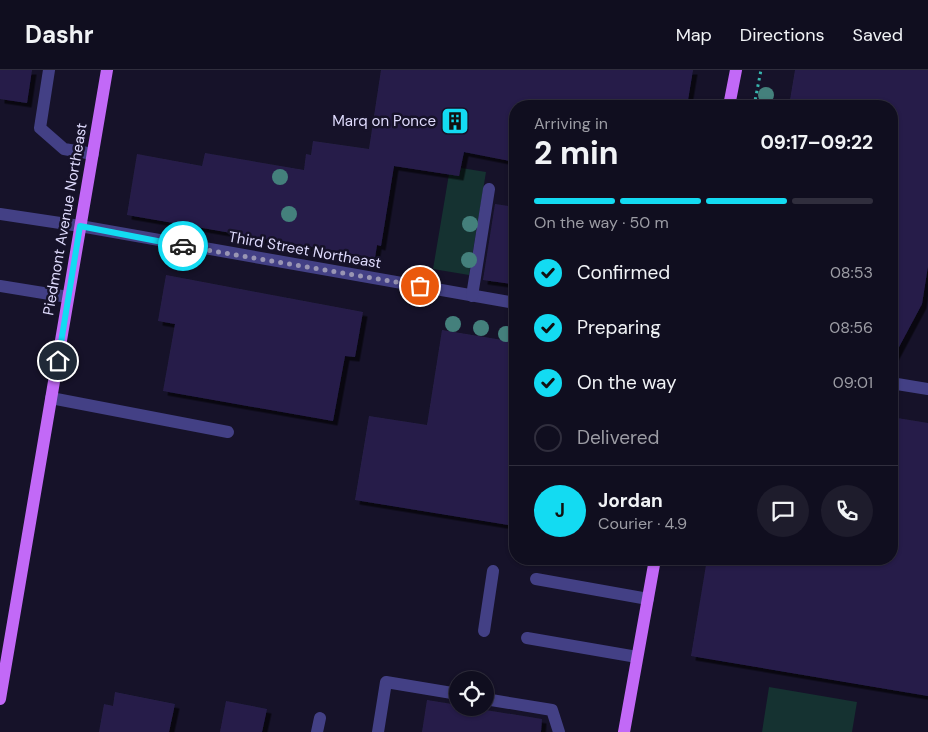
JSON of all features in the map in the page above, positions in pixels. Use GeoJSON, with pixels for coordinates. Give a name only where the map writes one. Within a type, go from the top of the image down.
{"type":"FeatureCollection","features":[{"type":"Feature","properties":{"kind":"main road","name":"Piedmont Avenue Northeast"},"geometry":{"type":"LineString","coordinates":[[0,699],[107,70]]}},
{"type":"Feature","properties":{"kind":"main road"},"geometry":{"type":"LineString","coordinates":[[731,100],[736,70]]}},
{"type":"Feature","properties":{"kind":"main road"},"geometry":{"type":"LineString","coordinates":[[624,732],[654,565]]}},
{"type":"Feature","properties":{"kind":"street"},"geometry":{"type":"LineString","coordinates":[[49,70],[40,128],[64,149],[92,154]]}},
{"type":"Feature","properties":{"kind":"street"},"geometry":{"type":"LineString","coordinates":[[472,296],[490,189]]}},
{"type":"Feature","properties":{"kind":"street","name":"Third Street Northeast"},"geometry":{"type":"LineString","coordinates":[[0,214],[80,226],[509,302]]}},
{"type":"Feature","properties":{"kind":"street"},"geometry":{"type":"LineString","coordinates":[[0,286],[68,297]]}},
{"type":"Feature","properties":{"kind":"street"},"geometry":{"type":"LineString","coordinates":[[898,384],[928,389]]}},
{"type":"Feature","properties":{"kind":"street"},"geometry":{"type":"LineString","coordinates":[[51,398],[228,432]]}},
{"type":"Feature","properties":{"kind":"street"},"geometry":{"type":"LineString","coordinates":[[484,631],[493,571]]}},
{"type":"Feature","properties":{"kind":"street"},"geometry":{"type":"LineString","coordinates":[[536,579],[648,599]]}},
{"type":"Feature","properties":{"kind":"street"},"geometry":{"type":"LineString","coordinates":[[527,638],[637,657]]}},
{"type":"Feature","properties":{"kind":"street"},"geometry":{"type":"LineString","coordinates":[[378,732],[386,682],[449,692]]}},
{"type":"Feature","properties":{"kind":"street"},"geometry":{"type":"LineString","coordinates":[[494,700],[552,710],[558,732]]}},
{"type":"Feature","properties":{"kind":"street"},"geometry":{"type":"LineString","coordinates":[[317,732],[320,718]]}},
{"type":"Feature","properties":{"kind":"path"},"geometry":{"type":"LineString","coordinates":[[755,100],[761,70]]}},
{"type":"Feature","properties":{"kind":"green space"},"geometry":{"type":"Polygon","coordinates":[[[461,168],[486,172],[469,275],[433,269],[449,174],[459,176],[461,168]]]}},
{"type":"Feature","properties":{"kind":"green space"},"geometry":{"type":"Polygon","coordinates":[[[769,687],[857,702],[852,732],[762,732],[769,687]]]}},
{"type":"Feature","properties":{"kind":"building"},"geometry":{"type":"Polygon","coordinates":[[[0,70],[32,70],[27,103],[0,99],[0,70]]]}},
{"type":"Feature","properties":{"kind":"building"},"geometry":{"type":"Polygon","coordinates":[[[381,70],[693,70],[688,100],[509,100],[509,161],[464,152],[459,176],[394,166],[381,246],[377,245],[375,258],[127,215],[137,154],[202,166],[205,153],[304,170],[306,154],[311,155],[313,141],[369,149],[381,70]]]}},
{"type":"Feature","properties":{"kind":"building"},"geometry":{"type":"Polygon","coordinates":[[[795,70],[928,70],[928,266],[922,304],[898,349],[898,100],[790,100],[795,70]]]}},
{"type":"Feature","properties":{"kind":"building"},"geometry":{"type":"Polygon","coordinates":[[[495,204],[509,206],[509,284],[483,280],[495,204]]]}},
{"type":"Feature","properties":{"kind":"building"},"geometry":{"type":"Polygon","coordinates":[[[166,275],[363,312],[355,357],[345,356],[333,421],[163,391],[175,324],[158,321],[166,275]]]}},
{"type":"Feature","properties":{"kind":"building"},"geometry":{"type":"Polygon","coordinates":[[[442,330],[509,341],[509,525],[355,500],[369,416],[427,425],[442,330]]]}},
{"type":"Feature","properties":{"kind":"building"},"geometry":{"type":"Polygon","coordinates":[[[898,418],[928,423],[928,696],[691,656],[706,565],[898,565],[898,418]]]}},
{"type":"Feature","properties":{"kind":"building"},"geometry":{"type":"Polygon","coordinates":[[[115,692],[175,704],[169,732],[99,732],[104,704],[113,706],[115,692]]]}},
{"type":"Feature","properties":{"kind":"building"},"geometry":{"type":"Polygon","coordinates":[[[427,700],[449,704],[449,716],[494,716],[494,711],[542,719],[541,732],[422,732],[427,700]]]}},
{"type":"Feature","properties":{"kind":"building"},"geometry":{"type":"Polygon","coordinates":[[[226,701],[267,709],[262,732],[220,732],[226,701]]]}},
{"type":"Feature","properties":{"kind":"way so far"},"geometry":{"type":"LineString","coordinates":[[183,246],[420,286]]}},
{"type":"Feature","properties":{"kind":"place","name":"Marq on Ponce"},"geometry":{"type":"Point","coordinates":[455,121]}},
{"type":"Feature","properties":{"kind":"route"},"geometry":{"type":"LineString","coordinates":[[58,361],[80,226],[183,246]]}}]}
